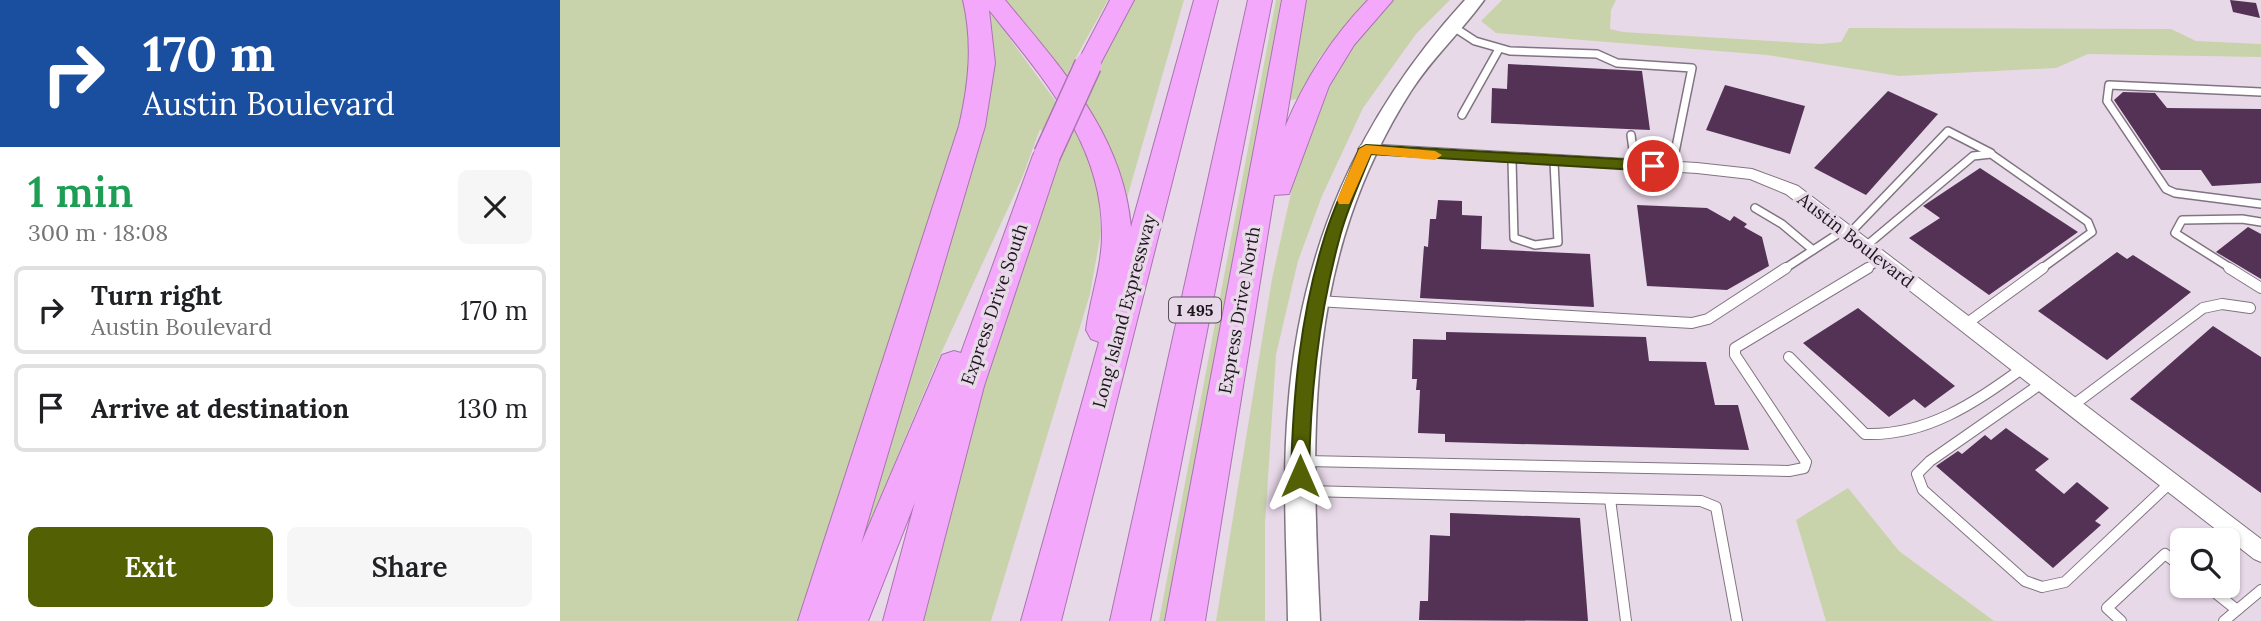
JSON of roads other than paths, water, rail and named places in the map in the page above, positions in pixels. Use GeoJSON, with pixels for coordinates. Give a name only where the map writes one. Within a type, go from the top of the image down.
{"type":"FeatureCollection","features":[{"type":"Feature","properties":{"kind":"highway"},"geometry":{"type":"LineString","coordinates":[[818,621],[974,116],[984,52],[975,0]]}},
{"type":"Feature","properties":{"kind":"highway"},"geometry":{"type":"LineString","coordinates":[[993,0],[1084,115],[1109,172],[1117,239],[1104,300],[1097,411]]}},
{"type":"Feature","properties":{"kind":"highway","name":"Express Drive South"},"geometry":{"type":"LineString","coordinates":[[903,621],[964,391],[1013,244],[1047,155],[1088,65],[1122,0]]}},
{"type":"Feature","properties":{"kind":"highway","name":"Long Island Expressway"},"geometry":{"type":"LineString","coordinates":[[1041,621],[1206,0]]}},
{"type":"Feature","properties":{"kind":"highway","name":"I 495"},"geometry":{"type":"LineString","coordinates":[[1130,621],[1260,0]]}},
{"type":"Feature","properties":{"kind":"highway","name":"Express Drive North"},"geometry":{"type":"LineString","coordinates":[[1185,621],[1294,0]]}},
{"type":"Feature","properties":{"kind":"highway"},"geometry":{"type":"LineString","coordinates":[[1222,405],[1301,116],[1334,55],[1381,0]]}},
{"type":"Feature","properties":{"kind":"highway"},"geometry":{"type":"LineString","coordinates":[[848,621],[971,324],[1013,244]]}},
{"type":"Feature","properties":{"kind":"main road"},"geometry":{"type":"LineString","coordinates":[[1304,621],[1300,491],[1303,379],[1316,301],[1339,216],[1366,149],[1406,81],[1450,25],[1475,0]]}},
{"type":"Feature","properties":{"kind":"street","name":"Austin Boulevard"},"geometry":{"type":"LineString","coordinates":[[1366,149],[1752,174],[1792,190],[2261,552]]}},
{"type":"Feature","properties":{"kind":"lane"},"geometry":{"type":"LineString","coordinates":[[1450,25],[1475,41],[1499,49],[1597,54],[1617,63],[1692,68],[1672,167]]}},
{"type":"Feature","properties":{"kind":"lane"},"geometry":{"type":"LineString","coordinates":[[1462,115],[1490,70],[1499,49]]}},
{"type":"Feature","properties":{"kind":"lane"},"geometry":{"type":"LineString","coordinates":[[2261,92],[2109,85],[2107,101],[2166,189],[2175,193],[2261,204]]}},
{"type":"Feature","properties":{"kind":"lane"},"geometry":{"type":"LineString","coordinates":[[1316,301],[1692,323],[1708,319],[1813,250],[1847,232],[1948,131],[1991,154],[2088,222],[2092,232],[1966,324]]}},
{"type":"Feature","properties":{"kind":"lane"},"geometry":{"type":"LineString","coordinates":[[1631,135],[1635,165]]}},
{"type":"Feature","properties":{"kind":"lane"},"geometry":{"type":"LineString","coordinates":[[1866,246],[1973,156],[1991,154]]}},
{"type":"Feature","properties":{"kind":"lane"},"geometry":{"type":"LineString","coordinates":[[1512,160],[1514,238],[1520,243],[1552,245],[1558,242],[1554,162]]}},
{"type":"Feature","properties":{"kind":"lane"},"geometry":{"type":"LineString","coordinates":[[1755,208],[1782,224],[1813,250]]}},
{"type":"Feature","properties":{"kind":"lane"},"geometry":{"type":"LineString","coordinates":[[2261,222],[2242,219],[2182,220],[2175,233],[2261,288]]}},
{"type":"Feature","properties":{"kind":"lane"},"geometry":{"type":"LineString","coordinates":[[1300,461],[1789,471],[1804,468],[1806,462],[1735,355],[1735,348],[1882,259]]}},
{"type":"Feature","properties":{"kind":"lane"},"geometry":{"type":"LineString","coordinates":[[2072,406],[2203,308],[2222,304],[2250,308]]}},
{"type":"Feature","properties":{"kind":"lane"},"geometry":{"type":"LineString","coordinates":[[1789,357],[1865,434],[1881,436],[1965,409],[2023,368]]}},
{"type":"Feature","properties":{"kind":"lane"},"geometry":{"type":"LineString","coordinates":[[2042,383],[1930,461],[1917,474],[1923,490],[2025,580],[2042,587],[2064,582],[2171,482]]}},
{"type":"Feature","properties":{"kind":"lane"},"geometry":{"type":"LineString","coordinates":[[1300,491],[1701,501],[1716,507],[1737,621]]}},
{"type":"Feature","properties":{"kind":"lane"},"geometry":{"type":"LineString","coordinates":[[1610,499],[1626,621]]}},
{"type":"Feature","properties":{"kind":"lane"},"geometry":{"type":"LineString","coordinates":[[2121,621],[2107,608],[2165,554],[2170,558]]}},
{"type":"Feature","properties":{"kind":"lane"},"geometry":{"type":"LineString","coordinates":[[2224,621],[2261,590]]}},
{"type":"Feature","properties":{"kind":"lane"},"geometry":{"type":"LineString","coordinates":[[2222,598],[2237,610]]}}]}
